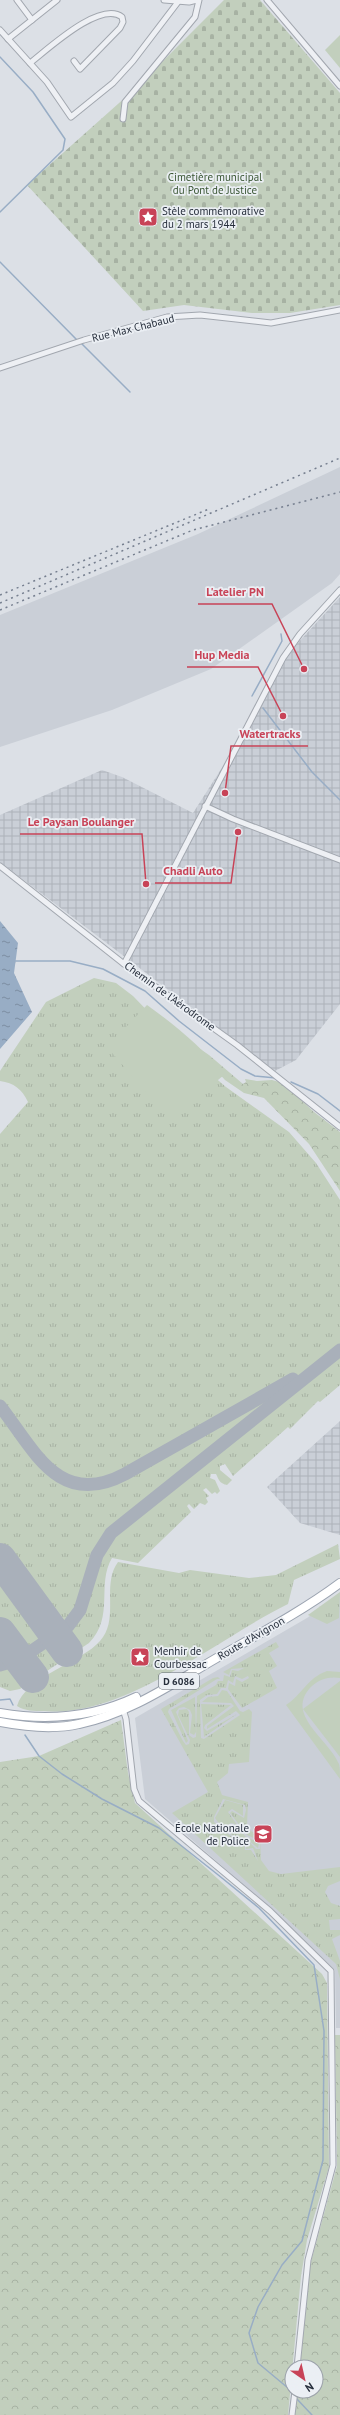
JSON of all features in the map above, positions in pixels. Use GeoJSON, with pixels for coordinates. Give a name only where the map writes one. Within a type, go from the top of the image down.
{"type":"FeatureCollection","features":[{"type":"Feature","properties":{"kind":"main road","name":"Route d'Avignon"},"geometry":{"type":"LineString","coordinates":[[0,1713],[36,1717],[65,1717],[95,1712],[119,1704],[149,1691],[205,1660],[289,1610],[340,1576]]}},
{"type":"Feature","properties":{"kind":"main road","name":"Route d'Avignon"},"geometry":{"type":"LineString","coordinates":[[0,1722],[42,1727],[66,1726],[89,1722],[123,1709],[155,1694],[250,1639],[340,1583]]}},
{"type":"Feature","properties":{"kind":"street"},"geometry":{"type":"LineString","coordinates":[[17,0],[32,20]]}},
{"type":"Feature","properties":{"kind":"street"},"geometry":{"type":"LineString","coordinates":[[8,39],[58,0]]}},
{"type":"Feature","properties":{"kind":"street"},"geometry":{"type":"LineString","coordinates":[[123,119],[125,102],[195,18],[198,0],[178,2],[164,0]]}},
{"type":"Feature","properties":{"kind":"street"},"geometry":{"type":"LineString","coordinates":[[267,0],[340,86]]}},
{"type":"Feature","properties":{"kind":"street"},"geometry":{"type":"LineString","coordinates":[[0,30],[47,82],[71,117],[113,83],[133,61],[178,2]]}},
{"type":"Feature","properties":{"kind":"street"},"geometry":{"type":"LineString","coordinates":[[30,63],[90,18],[113,12],[122,17],[123,22],[120,28],[91,59],[80,69],[74,61]]}},
{"type":"Feature","properties":{"kind":"street","name":"Rue Max Chabaud"},"geometry":{"type":"LineString","coordinates":[[0,368],[83,340],[167,317],[200,315],[271,323],[340,310]]}},
{"type":"Feature","properties":{"kind":"street"},"geometry":{"type":"LineString","coordinates":[[124,964],[283,658],[300,634],[340,590]]}},
{"type":"Feature","properties":{"kind":"street"},"geometry":{"type":"LineString","coordinates":[[205,806],[233,819],[340,860]]}},
{"type":"Feature","properties":{"kind":"street","name":"Chemin de l'Aérodrome"},"geometry":{"type":"LineString","coordinates":[[0,866],[124,964],[196,1014],[340,1127]]}},
{"type":"Feature","properties":{"kind":"street"},"geometry":{"type":"LineString","coordinates":[[123,1709],[126,1720],[134,1789],[139,1801],[270,1911],[331,1971],[333,2165],[308,2260],[298,2359]]}},
{"type":"Feature","properties":{"kind":"street"},"geometry":{"type":"LineString","coordinates":[[292,2415],[294,2399]]}},
{"type":"Feature","properties":{"kind":"shaded area"},"geometry":{"type":"Polygon","coordinates":[[[340,467],[340,574],[332,583],[211,669],[112,710],[0,747],[0,615],[198,534],[340,467]]]}},
{"type":"Feature","properties":{"kind":"shaded area"},"geometry":{"type":"Polygon","coordinates":[[[340,597],[340,1004],[296,1060],[275,1071],[0,862],[0,815],[102,770],[122,777],[193,813],[264,702],[284,658],[340,597]]]}},
{"type":"Feature","properties":{"kind":"shaded area"},"geometry":{"type":"Polygon","coordinates":[[[340,1421],[340,1535],[300,1523],[267,1487],[340,1421]]]}},
{"type":"Feature","properties":{"kind":"shaded area","name":"École Nationale de Police"},"geometry":{"type":"Polygon","coordinates":[[[340,1594],[340,2028],[336,2028],[335,1970],[276,1913],[145,1799],[135,1718],[307,1618],[340,1594]]]}},
{"type":"Feature","properties":{"kind":"green space","name":"Cimetière municipal du Pont de Justice"},"geometry":{"type":"Polygon","coordinates":[[[224,0],[260,0],[340,93],[340,305],[290,313],[252,313],[184,305],[143,311],[27,185],[137,87],[224,0]]]}},
{"type":"Feature","properties":{"kind":"green space"},"geometry":{"type":"Polygon","coordinates":[[[340,35],[340,68],[325,50],[340,35]]]}},
{"type":"Feature","properties":{"kind":"green space"},"geometry":{"type":"Polygon","coordinates":[[[94,978],[116,983],[133,996],[198,1063],[226,1087],[289,1132],[316,1163],[340,1200],[340,1385],[320,1402],[318,1401],[290,1429],[288,1427],[233,1476],[225,1464],[220,1466],[220,1470],[232,1480],[227,1485],[219,1480],[216,1474],[211,1474],[210,1478],[215,1480],[220,1491],[217,1494],[215,1492],[212,1494],[206,1488],[203,1490],[209,1496],[206,1498],[208,1502],[205,1505],[200,1503],[194,1509],[189,1504],[187,1506],[191,1512],[138,1563],[112,1558],[107,1568],[103,1611],[97,1633],[89,1643],[20,1689],[10,1691],[0,1687],[0,1134],[28,1102],[17,1087],[0,1081],[0,1071],[46,1002],[94,978]]]}},
{"type":"Feature","properties":{"kind":"green space"},"geometry":{"type":"Polygon","coordinates":[[[147,1005],[188,1037],[207,1055],[224,1075],[170,1120],[107,1047],[147,1005]]]}},
{"type":"Feature","properties":{"kind":"green space"},"geometry":{"type":"Polygon","coordinates":[[[190,1042],[209,1055],[243,1084],[246,1082],[245,1079],[257,1081],[272,1080],[283,1083],[314,1112],[340,1132],[340,1191],[309,1144],[264,1098],[244,1093],[225,1080],[190,1042]]]}},
{"type":"Feature","properties":{"kind":"green space"},"geometry":{"type":"Polygon","coordinates":[[[338,1544],[340,1559],[294,1580],[288,1604],[170,1673],[138,1689],[106,1702],[74,1710],[33,1711],[17,1706],[22,1696],[42,1678],[92,1649],[100,1641],[106,1632],[109,1623],[111,1581],[113,1571],[118,1562],[179,1573],[190,1570],[249,1578],[276,1575],[338,1544]]]}},
{"type":"Feature","properties":{"kind":"green space"},"geometry":{"type":"Polygon","coordinates":[[[340,1592],[339,1618],[327,1624],[308,1615],[340,1592]]]}},
{"type":"Feature","properties":{"kind":"green space"},"geometry":{"type":"Polygon","coordinates":[[[276,1642],[279,1647],[269,1653],[277,1666],[269,1671],[277,1688],[242,1708],[228,1689],[229,1683],[235,1686],[236,1679],[242,1682],[249,1678],[248,1676],[242,1679],[235,1676],[233,1683],[228,1680],[226,1688],[221,1688],[217,1694],[207,1695],[200,1700],[201,1738],[204,1739],[240,1715],[236,1711],[207,1729],[207,1726],[234,1706],[231,1703],[202,1702],[208,1697],[218,1696],[222,1690],[227,1691],[240,1711],[243,1712],[249,1709],[252,1712],[249,1762],[229,1764],[228,1773],[217,1782],[222,1795],[248,1802],[247,1825],[249,1830],[260,1836],[261,1860],[269,1871],[281,1874],[340,1867],[340,1881],[328,1886],[325,1892],[331,1903],[340,1906],[340,1919],[329,1920],[330,1930],[340,1930],[340,1935],[332,1939],[340,1961],[340,1979],[336,1964],[172,1813],[208,1792],[161,1709],[213,1678],[218,1677],[220,1679],[217,1679],[169,1709],[168,1712],[183,1741],[186,1745],[189,1744],[190,1740],[178,1715],[179,1710],[187,1709],[189,1712],[189,1735],[193,1738],[196,1737],[197,1696],[216,1685],[218,1681],[223,1681],[224,1675],[230,1677],[232,1670],[238,1671],[244,1668],[231,1669],[229,1675],[223,1672],[276,1642]],[[223,1799],[214,1817],[214,1822],[239,1843],[239,1845],[245,1844],[245,1850],[251,1850],[258,1861],[253,1848],[246,1849],[246,1843],[240,1843],[240,1841],[224,1829],[233,1825],[256,1849],[260,1849],[260,1841],[247,1835],[230,1813],[232,1811],[244,1818],[246,1810],[245,1805],[223,1799]]]}},
{"type":"Feature","properties":{"kind":"green space"},"geometry":{"type":"Polygon","coordinates":[[[327,1671],[340,1672],[340,1678],[332,1677],[325,1679],[312,1686],[304,1696],[303,1706],[305,1716],[311,1726],[334,1755],[339,1764],[340,1779],[286,1705],[292,1701],[309,1682],[327,1671]]]}},
{"type":"Feature","properties":{"kind":"green space"},"geometry":{"type":"Polygon","coordinates":[[[340,1681],[340,1757],[303,1709],[340,1681]]]}},
{"type":"Feature","properties":{"kind":"green space"},"geometry":{"type":"Polygon","coordinates":[[[195,1697],[196,1732],[194,1735],[190,1733],[192,1715],[190,1710],[184,1707],[179,1708],[176,1712],[188,1741],[186,1743],[171,1710],[195,1697]]]}},
{"type":"Feature","properties":{"kind":"green space"},"geometry":{"type":"Polygon","coordinates":[[[201,1704],[231,1705],[205,1725],[204,1728],[207,1731],[237,1714],[204,1737],[201,1704]]]}},
{"type":"Feature","properties":{"kind":"green space"},"geometry":{"type":"Polygon","coordinates":[[[121,1720],[128,1773],[135,1803],[322,1974],[327,1983],[329,2167],[307,2240],[301,2276],[293,2359],[284,2359],[284,2399],[289,2399],[288,2415],[0,2415],[0,1762],[39,1756],[121,1720]]]}},
{"type":"Feature","properties":{"kind":"green space"},"geometry":{"type":"Polygon","coordinates":[[[225,1800],[243,1805],[243,1816],[232,1809],[228,1812],[245,1836],[259,1843],[258,1848],[242,1835],[235,1824],[231,1823],[223,1829],[215,1818],[225,1800]]]}},
{"type":"Feature","properties":{"kind":"green space"},"geometry":{"type":"Polygon","coordinates":[[[335,2035],[340,2035],[340,2415],[294,2415],[296,2399],[324,2399],[324,2359],[301,2359],[309,2269],[337,2166],[335,2035]]]}},
{"type":"Feature","properties":{"kind":"water"},"geometry":{"type":"Polygon","coordinates":[[[0,921],[18,943],[14,973],[32,1012],[0,1049],[0,921]]]}},
{"type":"Feature","properties":{"kind":"waterway"},"geometry":{"type":"LineString","coordinates":[[0,57],[33,92],[65,139],[63,150],[0,212]]}},
{"type":"Feature","properties":{"kind":"waterway"},"geometry":{"type":"LineString","coordinates":[[0,262],[77,340]]}},
{"type":"Feature","properties":{"kind":"waterway"},"geometry":{"type":"LineString","coordinates":[[80,342],[130,392]]}},
{"type":"Feature","properties":{"kind":"waterway"},"geometry":{"type":"LineString","coordinates":[[252,696],[282,641],[281,634]]}},
{"type":"Feature","properties":{"kind":"waterway"},"geometry":{"type":"LineString","coordinates":[[263,708],[312,772],[340,800]]}},
{"type":"Feature","properties":{"kind":"waterway"},"geometry":{"type":"LineString","coordinates":[[13,961],[70,961],[103,969],[145,991],[179,1021],[241,1069],[255,1076],[276,1078]]}},
{"type":"Feature","properties":{"kind":"waterway"},"geometry":{"type":"LineString","coordinates":[[291,1082],[318,1094],[340,1111]]}},
{"type":"Feature","properties":{"kind":"waterway"},"geometry":{"type":"LineString","coordinates":[[0,1700],[10,1699],[13,1705]]}},
{"type":"Feature","properties":{"kind":"waterway"},"geometry":{"type":"LineString","coordinates":[[25,1735],[39,1756],[62,1774],[102,1799],[159,1828],[217,1874],[259,1908],[314,1965],[324,2031],[323,2160],[302,2241],[282,2265],[258,2307],[249,2333],[258,2363],[284,2385]]}},
{"type":"Feature","properties":{"kind":"waterway"},"geometry":{"type":"LineString","coordinates":[[297,2399],[312,2415]]}},
{"type":"Feature","properties":{"kind":"taxiway"},"geometry":{"type":"LineString","coordinates":[[0,1665],[20,1659],[68,1626],[80,1610],[97,1555],[111,1533],[340,1350]]}},
{"type":"Feature","properties":{"kind":"taxiway"},"geometry":{"type":"LineString","coordinates":[[0,1406],[25,1441],[51,1470],[66,1480],[83,1484],[102,1483],[125,1474],[293,1379]]}},
{"type":"Feature","properties":{"kind":"runway"},"geometry":{"type":"LineString","coordinates":[[0,1559],[67,1651]]}},
{"type":"Feature","properties":{"kind":"runway"},"geometry":{"type":"LineString","coordinates":[[0,1633],[33,1677]]}},
{"type":"Feature","properties":{"kind":"railway"},"geometry":{"type":"LineString","coordinates":[[0,603],[340,458]]}},
{"type":"Feature","properties":{"kind":"railway"},"geometry":{"type":"LineString","coordinates":[[0,610],[193,530],[340,492]]}},
{"type":"Feature","properties":{"kind":"railway"},"geometry":{"type":"LineString","coordinates":[[0,595],[209,509]]}},
{"type":"Feature","properties":{"kind":"place","name":"Stèle commémorative du 2 mars 1944"},"geometry":{"type":"Point","coordinates":[148,217]}},
{"type":"Feature","properties":{"kind":"place","name":"L'atelier PN"},"geometry":{"type":"Point","coordinates":[304,669]}},
{"type":"Feature","properties":{"kind":"place","name":"Hup Media"},"geometry":{"type":"Point","coordinates":[283,716]}},
{"type":"Feature","properties":{"kind":"place","name":"Watertracks"},"geometry":{"type":"Point","coordinates":[225,793]}},
{"type":"Feature","properties":{"kind":"place","name":"Chadli Auto"},"geometry":{"type":"Point","coordinates":[238,832]}},
{"type":"Feature","properties":{"kind":"place","name":"Le Paysan Boulanger"},"geometry":{"type":"Point","coordinates":[146,884]}},
{"type":"Feature","properties":{"kind":"place","name":"Menhir de Courbessac"},"geometry":{"type":"Point","coordinates":[140,1657]}},
{"type":"Feature","properties":{"kind":"place","name":"École Nationale de Police"},"geometry":{"type":"Point","coordinates":[263,1834]}}]}
